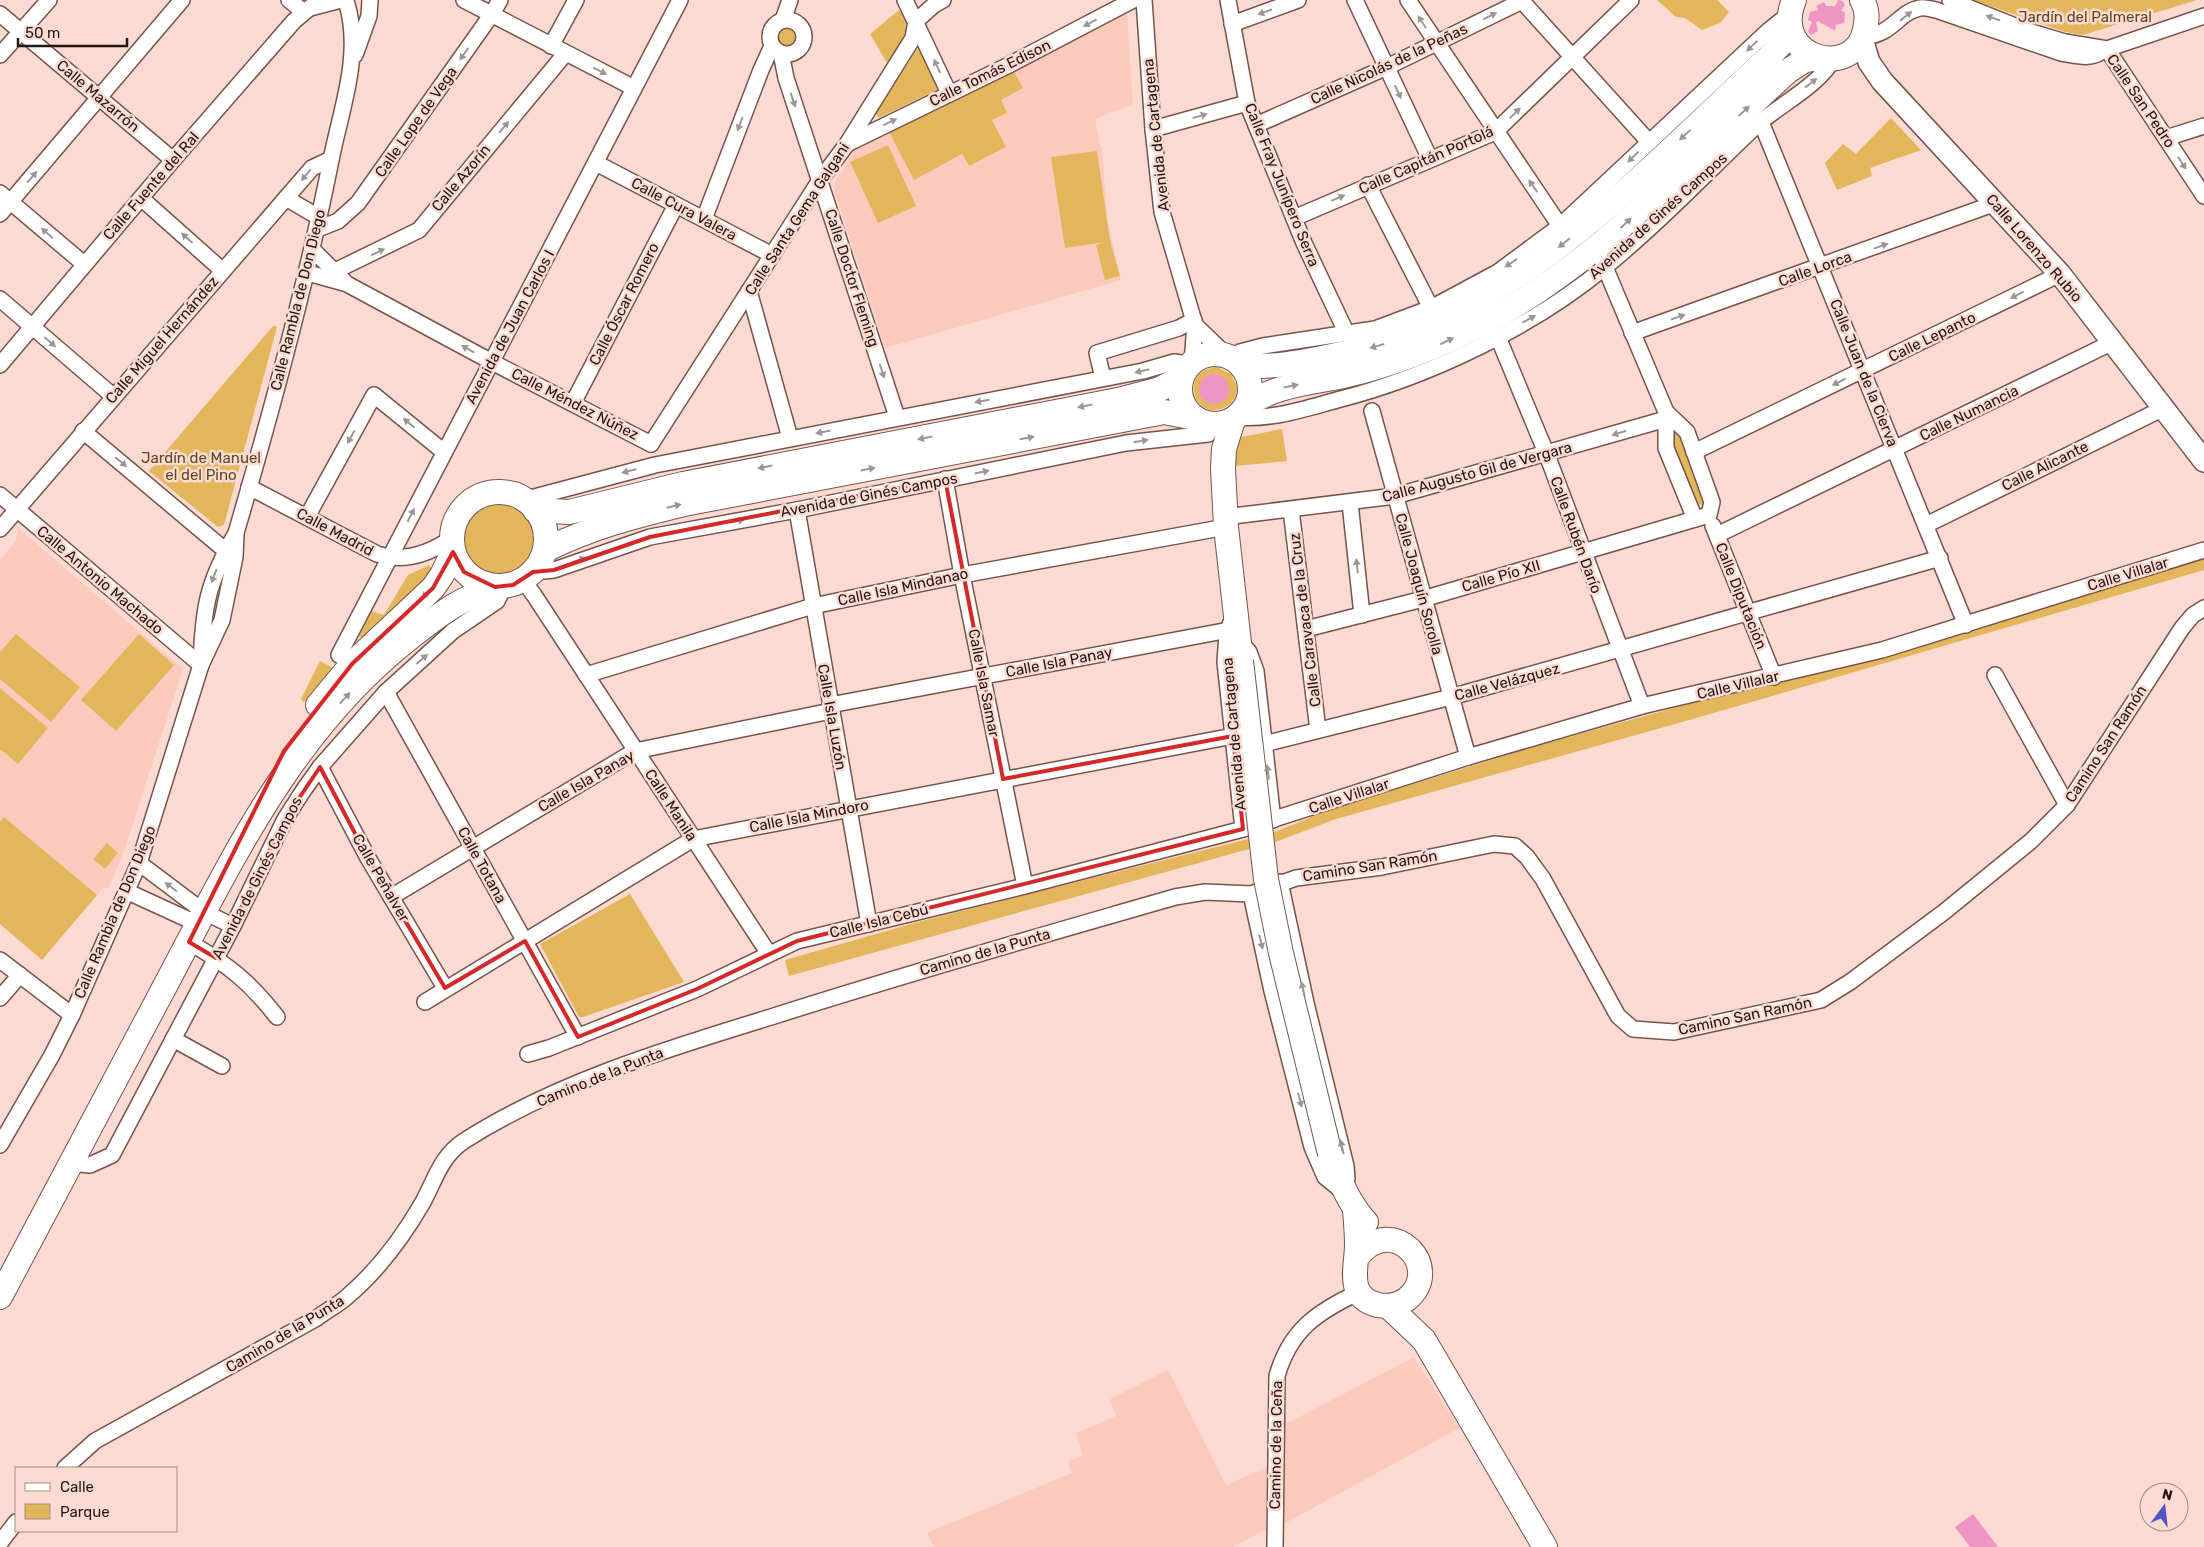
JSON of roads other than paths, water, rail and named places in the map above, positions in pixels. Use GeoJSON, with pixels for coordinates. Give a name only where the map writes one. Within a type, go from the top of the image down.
{"type":"FeatureCollection","features":[{"type":"Feature","properties":{"kind":"main road"},"geometry":{"type":"LineString","coordinates":[[1827,58],[1845,55],[1855,48],[1864,24],[1881,0]]}},
{"type":"Feature","properties":{"kind":"main road"},"geometry":{"type":"LineString","coordinates":[[1790,13],[1792,36],[1799,46],[1809,54],[1864,68],[1882,81]]}},
{"type":"Feature","properties":{"kind":"main road"},"geometry":{"type":"LineString","coordinates":[[529,505],[542,519],[546,534],[545,550],[541,562],[514,582],[484,584],[469,576],[457,562],[452,545],[458,516],[466,505],[477,497],[490,493],[504,492],[529,505],[569,512],[683,484],[1134,396],[1160,389],[1208,354],[1265,367],[1354,352],[1391,342],[1422,329],[1506,284],[1553,252],[1597,216],[1770,57],[1780,45],[1790,13]]}},
{"type":"Feature","properties":{"kind":"main road","name":"Calle Lorenzo Rubio"},"geometry":{"type":"LineString","coordinates":[[1864,24],[1869,62],[1882,81],[2060,274],[2204,461]]}},
{"type":"Feature","properties":{"kind":"main road","name":"Avenida de Ginés Campos"},"geometry":{"type":"LineString","coordinates":[[1239,414],[1261,395],[1278,388],[1347,375],[1406,358],[1438,345],[1485,322],[1601,257],[1618,230],[1788,71],[1806,60],[1827,58]]}},
{"type":"Feature","properties":{"kind":"main road"},"geometry":{"type":"LineString","coordinates":[[1223,468],[1224,449],[1250,384],[1233,359]]}},
{"type":"Feature","properties":{"kind":"main road"},"geometry":{"type":"LineString","coordinates":[[1187,368],[1179,389],[1181,400],[1186,410],[1201,425],[1223,468]]}},
{"type":"Feature","properties":{"kind":"main road","name":"Avenida de Ginés Campos"},"geometry":{"type":"LineString","coordinates":[[545,550],[573,536],[617,520],[684,504],[1164,412],[1201,425]]}},
{"type":"Feature","properties":{"kind":"main road"},"geometry":{"type":"LineString","coordinates":[[1201,425],[1216,424],[1239,414]]}},
{"type":"Feature","properties":{"kind":"main road","name":"Avenida de Cartagena"},"geometry":{"type":"LineString","coordinates":[[1223,468],[1236,635]]}},
{"type":"Feature","properties":{"kind":"main road","name":"Avenida de Ginés Campos"},"geometry":{"type":"LineString","coordinates":[[220,883],[268,778],[310,714],[352,664],[433,588],[442,575],[452,545]]}},
{"type":"Feature","properties":{"kind":"main road","name":"Avenida de Ginés Campos"},"geometry":{"type":"LineString","coordinates":[[0,1297],[220,883],[291,763],[330,714],[393,651],[452,606],[514,582]]}},
{"type":"Feature","properties":{"kind":"main road"},"geometry":{"type":"LineString","coordinates":[[1236,635],[1266,879],[1281,953],[1330,1154],[1338,1178],[1351,1203],[1382,1240]]}},
{"type":"Feature","properties":{"kind":"main road"},"geometry":{"type":"LineString","coordinates":[[1351,1203],[1357,1257],[1353,1269],[1354,1281],[1359,1292],[1372,1302],[1388,1306],[1424,1340],[1545,1547]]}},
{"type":"Feature","properties":{"kind":"main road"},"geometry":{"type":"LineString","coordinates":[[1357,1257],[1368,1246],[1382,1240],[1402,1243],[1416,1257],[1420,1276],[1414,1292],[1406,1300],[1388,1306]]}},
{"type":"Feature","properties":{"kind":"main road"},"geometry":{"type":"LineString","coordinates":[[1414,1292],[1424,1340]]}},
{"type":"Feature","properties":{"kind":"street"},"geometry":{"type":"LineString","coordinates":[[0,55],[49,0]]}},
{"type":"Feature","properties":{"kind":"street"},"geometry":{"type":"LineString","coordinates":[[0,214],[5,197],[100,97],[182,0]]}},
{"type":"Feature","properties":{"kind":"street"},"geometry":{"type":"LineString","coordinates":[[288,0],[305,10],[343,1],[359,6],[370,0]]}},
{"type":"Feature","properties":{"kind":"street","name":"Calle Fuente del Ral"},"geometry":{"type":"LineString","coordinates":[[0,365],[173,160],[305,10],[319,0]]}},
{"type":"Feature","properties":{"kind":"street"},"geometry":{"type":"LineString","coordinates":[[351,65],[369,16],[370,0]]}},
{"type":"Feature","properties":{"kind":"street"},"geometry":{"type":"LineString","coordinates":[[464,0],[565,54],[634,88]]}},
{"type":"Feature","properties":{"kind":"street","name":"Calle Lope de Vega"},"geometry":{"type":"LineString","coordinates":[[319,223],[338,221],[358,204],[500,0]]}},
{"type":"Feature","properties":{"kind":"street"},"geometry":{"type":"LineString","coordinates":[[551,46],[576,0]]}},
{"type":"Feature","properties":{"kind":"street","name":"Avenida de Juan Carlos I"},"geometry":{"type":"LineString","coordinates":[[339,654],[680,0]]}},
{"type":"Feature","properties":{"kind":"street"},"geometry":{"type":"LineString","coordinates":[[904,0],[916,21],[949,93]]}},
{"type":"Feature","properties":{"kind":"street"},"geometry":{"type":"LineString","coordinates":[[916,21],[934,5],[943,0]]}},
{"type":"Feature","properties":{"kind":"street","name":"Calle Tomás Edison"},"geometry":{"type":"LineString","coordinates":[[847,144],[1017,61],[1133,0]]}},
{"type":"Feature","properties":{"kind":"street","name":"Avenida de Cartagena"},"geometry":{"type":"LineString","coordinates":[[1144,0],[1153,129],[1162,212],[1194,323],[1187,368]]}},
{"type":"Feature","properties":{"kind":"street","name":"Calle Fray Junípero Serra"},"geometry":{"type":"LineString","coordinates":[[1228,0],[1247,103],[1294,218],[1347,334]]}},
{"type":"Feature","properties":{"kind":"street"},"geometry":{"type":"LineString","coordinates":[[1232,24],[1298,0]]}},
{"type":"Feature","properties":{"kind":"street"},"geometry":{"type":"LineString","coordinates":[[1355,0],[1430,159]]}},
{"type":"Feature","properties":{"kind":"street"},"geometry":{"type":"LineString","coordinates":[[1408,0],[1435,43],[1560,226]]}},
{"type":"Feature","properties":{"kind":"street"},"geometry":{"type":"LineString","coordinates":[[1522,0],[1571,58],[1649,142]]}},
{"type":"Feature","properties":{"kind":"street","name":"Calle Nicolás de la Peñas"},"geometry":{"type":"LineString","coordinates":[[1256,125],[1387,67],[1522,0]]}},
{"type":"Feature","properties":{"kind":"street","name":"Calle Capitán Portolá"},"geometry":{"type":"LineString","coordinates":[[1294,218],[1495,132],[1631,0]]}},
{"type":"Feature","properties":{"kind":"street"},"geometry":{"type":"LineString","coordinates":[[1950,0],[2026,30],[2065,42],[2107,49],[2204,16]]}},
{"type":"Feature","properties":{"kind":"street"},"geometry":{"type":"LineString","coordinates":[[343,1],[352,22],[351,65]]}},
{"type":"Feature","properties":{"kind":"street"},"geometry":{"type":"LineString","coordinates":[[783,20],[788,1]]}},
{"type":"Feature","properties":{"kind":"street","name":"Calle San Pedro"},"geometry":{"type":"LineString","coordinates":[[1864,24],[1885,32],[1921,8],[1936,10],[2061,53],[2083,57],[2095,56],[2107,49],[2204,196]]}},
{"type":"Feature","properties":{"kind":"street"},"geometry":{"type":"LineString","coordinates":[[1103,378],[1097,353],[1194,323],[1233,359],[1240,352],[1263,346],[1375,329],[1431,308],[1498,272],[1560,226],[1768,31],[1790,13]]}},
{"type":"Feature","properties":{"kind":"street","name":"Calle Mazarrón"},"geometry":{"type":"LineString","coordinates":[[0,14],[173,160]]}},
{"type":"Feature","properties":{"kind":"street"},"geometry":{"type":"LineString","coordinates":[[783,20],[794,22],[804,35],[801,46],[792,53],[776,50],[770,41],[771,30],[778,22],[783,20]]}},
{"type":"Feature","properties":{"kind":"street","name":"Calle Santa Gema Galgani"},"geometry":{"type":"LineString","coordinates":[[651,444],[820,180],[847,144],[913,38],[916,21]]}},
{"type":"Feature","properties":{"kind":"street"},"geometry":{"type":"LineString","coordinates":[[704,220],[761,70],[776,50]]}},
{"type":"Feature","properties":{"kind":"street","name":"Calle Doctor Fleming"},"geometry":{"type":"LineString","coordinates":[[776,50],[897,417]]}},
{"type":"Feature","properties":{"kind":"street","name":"Calle Azorín"},"geometry":{"type":"LineString","coordinates":[[333,272],[419,230],[565,54]]}},
{"type":"Feature","properties":{"kind":"street","name":"Avenida de Ginés Campos"},"geometry":{"type":"LineString","coordinates":[[1239,414],[1269,417],[1367,393],[1426,370],[1498,337],[1544,311],[1601,257],[1761,122],[1820,76],[1829,67],[1827,58]]}},
{"type":"Feature","properties":{"kind":"street","name":"Calle Rambla de Don Diego"},"geometry":{"type":"LineString","coordinates":[[201,665],[204,607],[214,575],[236,533],[308,273],[351,65]]}},
{"type":"Feature","properties":{"kind":"street"},"geometry":{"type":"LineString","coordinates":[[1153,129],[1247,103]]}},
{"type":"Feature","properties":{"kind":"street","name":"Calle Juan de la Cierva"},"geometry":{"type":"LineString","coordinates":[[1761,122],[1966,625]]}},
{"type":"Feature","properties":{"kind":"street"},"geometry":{"type":"LineString","coordinates":[[2166,138],[2204,126]]}},
{"type":"Feature","properties":{"kind":"street","name":"Calle Miguel Hernández"},"geometry":{"type":"LineString","coordinates":[[0,528],[312,168],[331,158]]}},
{"type":"Feature","properties":{"kind":"street","name":"Calle Cura Valera"},"geometry":{"type":"LineString","coordinates":[[596,163],[772,255]]}},
{"type":"Feature","properties":{"kind":"street"},"geometry":{"type":"LineString","coordinates":[[1368,185],[1431,308]]}},
{"type":"Feature","properties":{"kind":"street"},"geometry":{"type":"LineString","coordinates":[[5,197],[84,264]]}},
{"type":"Feature","properties":{"kind":"street"},"geometry":{"type":"LineString","coordinates":[[141,198],[223,271]]}},
{"type":"Feature","properties":{"kind":"street"},"geometry":{"type":"LineString","coordinates":[[286,198],[319,223]]}},
{"type":"Feature","properties":{"kind":"street","name":"Calle Lorca"},"geometry":{"type":"LineString","coordinates":[[1632,333],[1821,268],[1996,203]]}},
{"type":"Feature","properties":{"kind":"street","name":"Calle Óscar Romero"},"geometry":{"type":"LineString","coordinates":[[572,403],[676,204]]}},
{"type":"Feature","properties":{"kind":"street","name":"Calle Méndez Núñez"},"geometry":{"type":"LineString","coordinates":[[313,250],[333,272],[348,284],[492,362],[651,444],[655,465]]}},
{"type":"Feature","properties":{"kind":"street"},"geometry":{"type":"LineString","coordinates":[[1601,257],[1666,416],[1687,432],[1712,502],[1702,517]]}},
{"type":"Feature","properties":{"kind":"street","name":"Calle Méndez Núñez"},"geometry":{"type":"LineString","coordinates":[[308,273],[348,284]]}},
{"type":"Feature","properties":{"kind":"street","name":"Calle Lepanto"},"geometry":{"type":"LineString","coordinates":[[1694,452],[2060,274]]}},
{"type":"Feature","properties":{"kind":"street"},"geometry":{"type":"LineString","coordinates":[[750,291],[790,438]]}},
{"type":"Feature","properties":{"kind":"street"},"geometry":{"type":"LineString","coordinates":[[0,299],[113,396]]}},
{"type":"Feature","properties":{"kind":"street","name":"Calle Rubén Darío"},"geometry":{"type":"LineString","coordinates":[[1498,337],[1547,455],[1619,650],[1642,706]]}},
{"type":"Feature","properties":{"kind":"street","name":"Calle Numancia"},"geometry":{"type":"LineString","coordinates":[[1717,534],[2113,342]]}},
{"type":"Feature","properties":{"kind":"street"},"geometry":{"type":"LineString","coordinates":[[529,505],[655,465],[1143,371],[1174,362],[1187,368]]}},
{"type":"Feature","properties":{"kind":"street"},"geometry":{"type":"LineString","coordinates":[[307,517],[374,395],[444,452]]}},
{"type":"Feature","properties":{"kind":"street","name":"Calle Alicante"},"geometry":{"type":"LineString","coordinates":[[1926,525],[2164,408]]}},
{"type":"Feature","properties":{"kind":"street","name":"Calle Joaquín Sorolla"},"geometry":{"type":"LineString","coordinates":[[1372,411],[1468,757]]}},
{"type":"Feature","properties":{"kind":"street","name":"Calle Augusto Gil de Vergara"},"geometry":{"type":"LineString","coordinates":[[1226,522],[1292,510],[1395,496],[1547,455],[1666,416]]}},
{"type":"Feature","properties":{"kind":"street","name":"Calle Diputación"},"geometry":{"type":"LineString","coordinates":[[1666,416],[1666,448],[1702,517],[1717,534],[1774,677]]}},
{"type":"Feature","properties":{"kind":"street","name":"Avenida de Ginés Campos"},"geometry":{"type":"LineString","coordinates":[[70,1163],[90,1165],[112,1156],[233,926],[285,819],[320,767],[386,692],[453,632],[497,601],[514,582],[650,537],[945,480],[1126,443],[1201,425]]}},
{"type":"Feature","properties":{"kind":"street"},"geometry":{"type":"LineString","coordinates":[[83,431],[226,551]]}},
{"type":"Feature","properties":{"kind":"street","name":"Calle Isla Samar"},"geometry":{"type":"LineString","coordinates":[[945,480],[982,677],[1025,886]]}},
{"type":"Feature","properties":{"kind":"street","name":"Calle Madrid"},"geometry":{"type":"LineString","coordinates":[[249,487],[376,554],[389,558],[400,559],[452,545]]}},
{"type":"Feature","properties":{"kind":"street","name":"Calle Antonio Machado"},"geometry":{"type":"LineString","coordinates":[[0,495],[201,665]]}},
{"type":"Feature","properties":{"kind":"street"},"geometry":{"type":"LineString","coordinates":[[1350,503],[1362,614]]}},
{"type":"Feature","properties":{"kind":"street","name":"Calle Isla Luzón"},"geometry":{"type":"LineString","coordinates":[[797,510],[869,924]]}},
{"type":"Feature","properties":{"kind":"street","name":"Calle Caravaca de la Cruz"},"geometry":{"type":"LineString","coordinates":[[1292,510],[1318,730]]}},
{"type":"Feature","properties":{"kind":"street","name":"Calle Pío XII"},"geometry":{"type":"LineString","coordinates":[[1306,629],[1423,599],[1702,517]]}},
{"type":"Feature","properties":{"kind":"street","name":"Calle Isla Mindanao"},"geometry":{"type":"LineString","coordinates":[[586,675],[813,606],[1226,522]]}},
{"type":"Feature","properties":{"kind":"street","name":"Calle Rambla de Don Diego"},"geometry":{"type":"LineString","coordinates":[[0,1145],[52,1055],[72,1015],[138,862],[201,665],[222,620],[235,557],[236,533]]}},
{"type":"Feature","properties":{"kind":"street","name":"Calle Villalar"},"geometry":{"type":"LineString","coordinates":[[1243,829],[1468,757],[1642,706],[1774,677],[1882,650],[2204,550]]}},
{"type":"Feature","properties":{"kind":"street"},"geometry":{"type":"LineString","coordinates":[[1748,614],[1940,558]]}},
{"type":"Feature","properties":{"kind":"street","name":"Calle Manila"},"geometry":{"type":"LineString","coordinates":[[514,582],[534,595],[769,954]]}},
{"type":"Feature","properties":{"kind":"street","name":"Camino San Ramón"},"geometry":{"type":"LineString","coordinates":[[1251,894],[1280,882],[1296,878],[1382,867],[1494,844],[1515,846],[1527,857],[1543,879],[1618,1016],[1633,1029],[1674,1032],[1821,1000],[1850,982],[1944,912],[2030,841],[2066,805],[2182,628],[2193,615],[2204,608]]}},
{"type":"Feature","properties":{"kind":"street","name":"Calle Velázquez"},"geometry":{"type":"LineString","coordinates":[[1264,744],[1450,697],[1748,614]]}},
{"type":"Feature","properties":{"kind":"street","name":"Avenida de Cartagena"},"geometry":{"type":"LineString","coordinates":[[1236,635],[1225,662],[1243,829]]}},
{"type":"Feature","properties":{"kind":"street","name":"Avenida de Cartagena"},"geometry":{"type":"LineString","coordinates":[[1236,635],[1249,652],[1256,671],[1273,820]]}},
{"type":"Feature","properties":{"kind":"street","name":"Calle Isla Panay"},"geometry":{"type":"LineString","coordinates":[[391,897],[636,751],[982,677],[1236,635]]}},
{"type":"Feature","properties":{"kind":"street"},"geometry":{"type":"LineString","coordinates":[[1995,675],[2066,805]]}},
{"type":"Feature","properties":{"kind":"street","name":"Calle Totana"},"geometry":{"type":"LineString","coordinates":[[386,692],[578,1037]]}},
{"type":"Feature","properties":{"kind":"street","name":"Calle Isla Mindoro"},"geometry":{"type":"LineString","coordinates":[[424,1002],[692,839],[1233,736]]}},
{"type":"Feature","properties":{"kind":"street","name":"Calle Peñalver"},"geometry":{"type":"LineString","coordinates":[[320,767],[391,897],[445,988]]}},
{"type":"Feature","properties":{"kind":"street","name":"Calle Isla Cebú"},"geometry":{"type":"LineString","coordinates":[[528,1054],[578,1037],[697,989],[797,941],[1025,886],[1243,829]]}},
{"type":"Feature","properties":{"kind":"street"},"geometry":{"type":"LineString","coordinates":[[138,862],[197,926],[216,958],[256,990],[277,1017]]}},
{"type":"Feature","properties":{"kind":"street"},"geometry":{"type":"LineString","coordinates":[[1280,882],[1302,984],[1346,1166],[1351,1203]]}},
{"type":"Feature","properties":{"kind":"street"},"geometry":{"type":"LineString","coordinates":[[126,890],[197,926],[233,926]]}},
{"type":"Feature","properties":{"kind":"street","name":"Camino de la Punta"},"geometry":{"type":"LineString","coordinates":[[65,1467],[95,1441],[317,1318],[348,1297],[374,1271],[398,1238],[422,1203],[443,1160],[460,1144],[496,1121],[594,1076],[687,1043],[907,974],[1175,897],[1205,892],[1251,894]]}},
{"type":"Feature","properties":{"kind":"street"},"geometry":{"type":"LineString","coordinates":[[1251,894],[1272,991],[1312,1147],[1326,1177],[1351,1203]]}},
{"type":"Feature","properties":{"kind":"street"},"geometry":{"type":"LineString","coordinates":[[0,960],[72,1015]]}},
{"type":"Feature","properties":{"kind":"street"},"geometry":{"type":"LineString","coordinates":[[0,998],[20,975]]}},
{"type":"Feature","properties":{"kind":"street"},"geometry":{"type":"LineString","coordinates":[[173,1039],[222,1066]]}},
{"type":"Feature","properties":{"kind":"street","name":"Camino de la Ceña"},"geometry":{"type":"LineString","coordinates":[[1275,1547],[1276,1376],[1283,1355],[1295,1335],[1329,1306],[1359,1292]]}},
{"type":"Feature","properties":{"kind":"street"},"geometry":{"type":"LineString","coordinates":[[0,1543],[15,1523]]}},
{"type":"Feature","properties":{"kind":"park label","name":"Jardín del Palmeral"},"geometry":{"type":"Point","coordinates":[2085,17]}},
{"type":"Feature","properties":{"kind":"park label","name":"Jardín de Manuel el del Pino"},"geometry":{"type":"Point","coordinates":[201,466]}}]}
